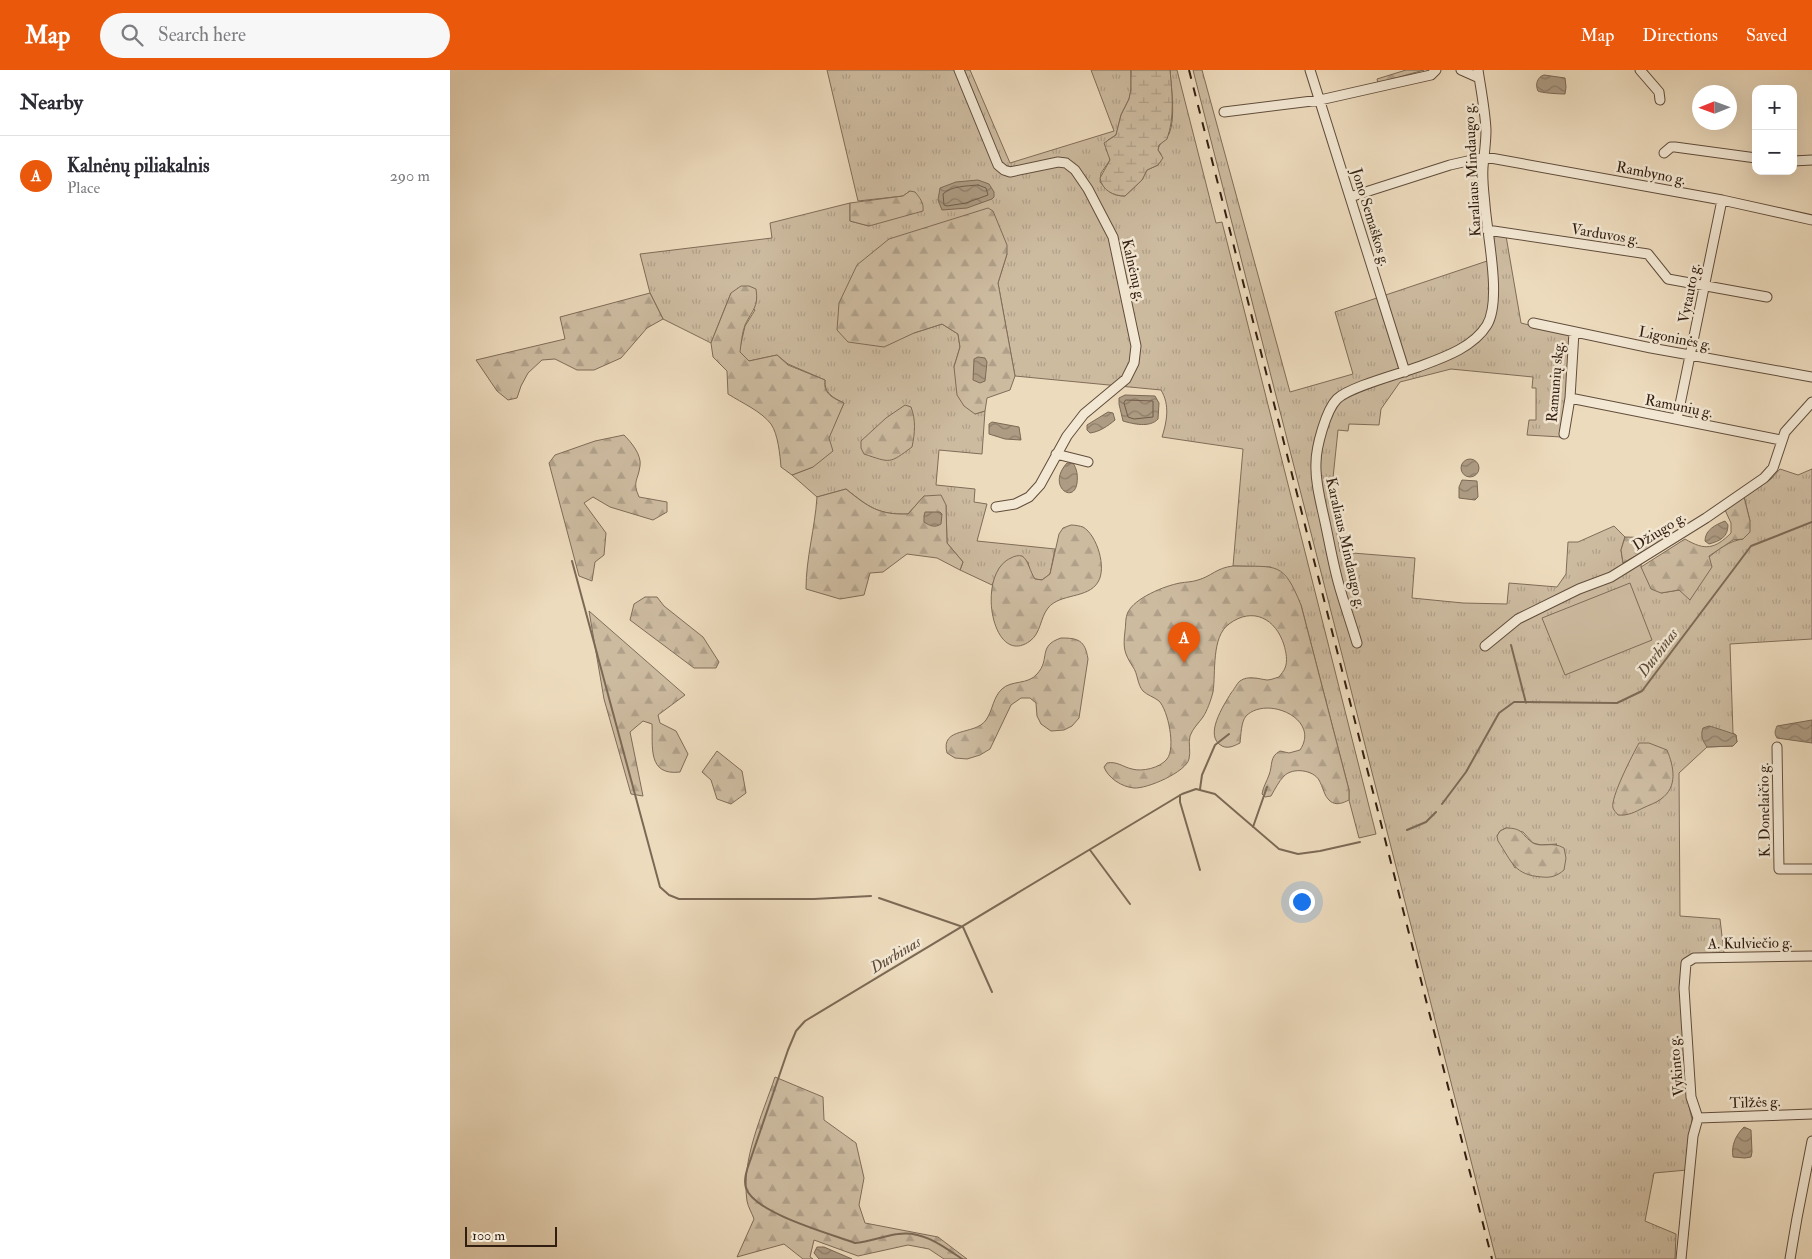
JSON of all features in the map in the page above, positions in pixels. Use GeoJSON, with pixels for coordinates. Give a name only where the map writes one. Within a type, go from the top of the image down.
{"type":"FeatureCollection","features":[{"type":"Feature","properties":{"kind":"street","name":"Kalnėnų g."},"geometry":{"type":"LineString","coordinates":[[959,70],[998,165],[1010,172],[1058,162],[1066,163],[1075,170],[1088,189],[1113,237],[1136,346],[1134,363],[1126,379],[1084,414],[1067,436],[1040,485],[1029,497],[1015,504],[996,507]]}},
{"type":"Feature","properties":{"kind":"street","name":"Jono Semaškos g."},"geometry":{"type":"LineString","coordinates":[[1310,70],[1405,372]]}},
{"type":"Feature","properties":{"kind":"street"},"geometry":{"type":"LineString","coordinates":[[1224,112],[1320,100],[1431,75],[1436,70]]}},
{"type":"Feature","properties":{"kind":"street"},"geometry":{"type":"LineString","coordinates":[[1461,70],[1478,74]]}},
{"type":"Feature","properties":{"kind":"street"},"geometry":{"type":"LineString","coordinates":[[1640,70],[1659,92],[1660,100]]}},
{"type":"Feature","properties":{"kind":"street","name":"Karaliaus Mindaugo g."},"geometry":{"type":"LineString","coordinates":[[1358,642],[1340,591],[1319,490],[1316,461],[1328,415],[1338,398],[1349,391],[1405,372],[1451,353],[1477,337],[1487,326],[1492,314],[1494,293],[1483,170],[1486,128],[1478,74]]}},
{"type":"Feature","properties":{"kind":"street"},"geometry":{"type":"LineString","coordinates":[[1664,153],[1671,147],[1676,147],[1752,157]]}},
{"type":"Feature","properties":{"kind":"street"},"geometry":{"type":"LineString","coordinates":[[1350,197],[1450,165],[1485,157]]}},
{"type":"Feature","properties":{"kind":"street","name":"Rambyno g."},"geometry":{"type":"LineString","coordinates":[[1485,157],[1722,200],[1812,220]]}},
{"type":"Feature","properties":{"kind":"street"},"geometry":{"type":"LineString","coordinates":[[1797,161],[1812,160]]}},
{"type":"Feature","properties":{"kind":"street","name":"Vytauto g."},"geometry":{"type":"LineString","coordinates":[[1677,419],[1722,200]]}},
{"type":"Feature","properties":{"kind":"street","name":"Varduvos g."},"geometry":{"type":"LineString","coordinates":[[1487,230],[1648,254],[1668,279],[1766,297]]}},
{"type":"Feature","properties":{"kind":"street","name":"Ligoninės g."},"geometry":{"type":"LineString","coordinates":[[1533,323],[1812,377]]}},
{"type":"Feature","properties":{"kind":"street","name":"Ramunių skg."},"geometry":{"type":"LineString","coordinates":[[1564,434],[1570,398],[1574,332]]}},
{"type":"Feature","properties":{"kind":"street","name":"Ramunių g."},"geometry":{"type":"LineString","coordinates":[[1570,398],[1781,440]]}},
{"type":"Feature","properties":{"kind":"street","name":"Džiugo g."},"geometry":{"type":"LineString","coordinates":[[1485,646],[1518,618],[1579,589],[1611,577],[1758,483],[1773,468],[1785,432],[1812,402]]}},
{"type":"Feature","properties":{"kind":"street"},"geometry":{"type":"LineString","coordinates":[[1056,454],[1088,462]]}},
{"type":"Feature","properties":{"kind":"street","name":"K. Donelaičio g."},"geometry":{"type":"LineString","coordinates":[[1777,747],[1779,869],[1812,869]]}},
{"type":"Feature","properties":{"kind":"street","name":"A. Kulviečio g."},"geometry":{"type":"LineString","coordinates":[[1689,960],[1694,958],[1812,956]]}},
{"type":"Feature","properties":{"kind":"street","name":"Vykinto g."},"geometry":{"type":"LineString","coordinates":[[1681,1259],[1693,1136],[1698,1118],[1691,1097],[1684,988],[1686,963],[1689,960]]}},
{"type":"Feature","properties":{"kind":"street","name":"Tilžės g."},"geometry":{"type":"LineString","coordinates":[[1698,1118],[1812,1114]]}},
{"type":"Feature","properties":{"kind":"street"},"geometry":{"type":"LineString","coordinates":[[1790,1259],[1812,1141]]}},
{"type":"Feature","properties":{"kind":"green space"},"geometry":{"type":"Polygon","coordinates":[[[827,70],[970,70],[1010,163],[1114,131],[1091,70],[1131,70],[1129,99],[1121,115],[1116,135],[1108,140],[1106,150],[1110,160],[1101,173],[1100,182],[1111,192],[1125,196],[1142,180],[1147,170],[1158,165],[1161,154],[1158,150],[1171,128],[1170,70],[1177,70],[1216,223],[1222,222],[1376,834],[1359,838],[1349,800],[1349,790],[1301,605],[1271,567],[1233,566],[1243,449],[1162,437],[1167,407],[1161,390],[1015,376],[998,283],[1007,254],[914,333],[942,324],[958,334],[960,347],[954,367],[975,414],[985,411],[982,454],[939,450],[936,485],[975,489],[974,502],[987,504],[977,541],[1055,549],[1050,574],[1042,580],[1035,579],[1030,573],[1028,562],[1000,567],[992,585],[960,570],[963,562],[947,543],[946,505],[924,496],[908,514],[889,513],[874,509],[846,489],[817,497],[792,475],[813,467],[844,403],[828,392],[825,380],[788,364],[777,355],[749,361],[739,352],[745,326],[755,310],[731,293],[711,343],[663,319],[650,293],[640,254],[772,238],[770,223],[850,203],[850,221],[869,226],[910,191],[903,196],[858,201],[827,70]]]}},
{"type":"Feature","properties":{"kind":"green space"},"geometry":{"type":"Polygon","coordinates":[[[1131,70],[1170,70],[1172,114],[1167,139],[1159,145],[1158,150],[1163,158],[1158,165],[1147,170],[1142,180],[1125,196],[1121,196],[1106,189],[1100,178],[1110,160],[1104,143],[1116,135],[1121,115],[1129,99],[1131,70]]]}},
{"type":"Feature","properties":{"kind":"green space"},"geometry":{"type":"Polygon","coordinates":[[[1193,70],[1202,70],[1290,392],[1353,374],[1335,312],[1493,259],[1492,236],[1506,236],[1521,323],[1569,335],[1568,391],[1561,437],[1527,435],[1529,420],[1536,420],[1536,388],[1532,388],[1533,377],[1451,369],[1400,382],[1381,409],[1379,425],[1349,424],[1348,431],[1338,430],[1331,497],[1340,552],[1415,558],[1412,598],[1463,603],[1507,604],[1509,583],[1557,587],[1566,574],[1568,542],[1578,542],[1614,526],[1625,537],[1621,550],[1623,563],[1642,553],[1641,567],[1661,593],[1679,590],[1715,552],[1724,546],[1743,539],[1750,521],[1744,497],[1771,479],[1780,469],[1798,475],[1812,469],[1812,639],[1730,644],[1733,733],[1736,735],[1737,742],[1733,746],[1707,747],[1679,773],[1680,916],[1720,919],[1724,953],[1696,954],[1687,957],[1687,1098],[1692,1119],[1687,1170],[1654,1173],[1645,1221],[1676,1234],[1675,1259],[1496,1259],[1193,70]],[[1506,828],[1500,831],[1497,836],[1515,868],[1557,844],[1541,845],[1533,843],[1523,832],[1506,828]]]}},
{"type":"Feature","properties":{"kind":"green space"},"geometry":{"type":"Polygon","coordinates":[[[1406,70],[1424,70],[1378,83],[1377,79],[1406,70]]]}},
{"type":"Feature","properties":{"kind":"green space"},"geometry":{"type":"Polygon","coordinates":[[[910,191],[915,192],[920,199],[923,211],[869,226],[850,221],[850,203],[903,196],[910,191]]]}},
{"type":"Feature","properties":{"kind":"green space"},"geometry":{"type":"Polygon","coordinates":[[[988,208],[993,211],[1007,245],[1007,254],[998,283],[1015,376],[1010,390],[987,398],[985,411],[975,414],[964,406],[957,395],[954,367],[960,347],[958,334],[942,324],[914,333],[884,347],[848,342],[837,330],[839,303],[857,265],[889,239],[988,208]]]}},
{"type":"Feature","properties":{"kind":"green space"},"geometry":{"type":"Polygon","coordinates":[[[741,286],[749,286],[756,289],[757,300],[744,328],[740,352],[749,361],[777,355],[788,365],[825,380],[827,392],[844,403],[829,438],[833,451],[813,467],[792,475],[781,467],[777,439],[771,424],[757,411],[728,394],[727,371],[713,357],[711,343],[731,293],[741,286]]]}},
{"type":"Feature","properties":{"kind":"green space"},"geometry":{"type":"Polygon","coordinates":[[[650,293],[663,319],[647,328],[621,358],[594,370],[577,370],[555,359],[542,360],[528,373],[517,398],[508,400],[497,391],[476,360],[565,339],[560,317],[650,293]]]}},
{"type":"Feature","properties":{"kind":"green space"},"geometry":{"type":"Polygon","coordinates":[[[905,405],[911,407],[914,417],[912,447],[899,457],[889,460],[864,454],[861,448],[861,441],[886,418],[905,405]]]}},
{"type":"Feature","properties":{"kind":"green space"},"geometry":{"type":"Polygon","coordinates":[[[624,435],[638,453],[640,466],[636,484],[639,497],[667,502],[667,512],[653,520],[610,507],[593,497],[584,503],[606,533],[604,555],[595,562],[592,581],[579,576],[549,463],[555,455],[595,441],[624,435]]]}},
{"type":"Feature","properties":{"kind":"green space"},"geometry":{"type":"Polygon","coordinates":[[[846,489],[874,509],[898,514],[908,514],[924,496],[941,495],[946,505],[947,543],[963,562],[960,570],[937,558],[907,554],[883,572],[870,573],[864,595],[840,599],[806,589],[807,566],[817,497],[846,489]]]}},
{"type":"Feature","properties":{"kind":"green space"},"geometry":{"type":"Polygon","coordinates":[[[1744,497],[1750,521],[1750,532],[1743,539],[1733,540],[1709,556],[1712,567],[1690,600],[1679,590],[1661,593],[1651,589],[1641,567],[1685,539],[1704,547],[1720,542],[1731,533],[1731,523],[1725,510],[1744,497]]]}},
{"type":"Feature","properties":{"kind":"green space"},"geometry":{"type":"Polygon","coordinates":[[[1071,525],[1083,527],[1093,537],[1101,561],[1101,576],[1098,582],[1088,591],[1053,603],[1045,612],[1034,638],[1030,641],[1017,646],[1006,642],[998,631],[993,616],[991,598],[993,581],[1000,567],[1012,557],[1022,556],[1026,560],[1035,579],[1042,580],[1050,574],[1059,534],[1063,528],[1071,525]]]}},
{"type":"Feature","properties":{"kind":"green space"},"geometry":{"type":"Polygon","coordinates":[[[1625,537],[1667,538],[1623,563],[1621,550],[1625,537]]]}},
{"type":"Feature","properties":{"kind":"green space"},"geometry":{"type":"Polygon","coordinates":[[[1260,566],[1277,569],[1289,580],[1295,591],[1301,605],[1349,790],[1349,800],[1339,804],[1332,803],[1326,797],[1319,780],[1312,774],[1303,771],[1292,771],[1284,776],[1271,796],[1265,797],[1262,794],[1274,756],[1280,751],[1289,753],[1300,750],[1305,739],[1303,729],[1298,720],[1278,709],[1266,708],[1255,710],[1246,716],[1241,729],[1240,743],[1226,747],[1217,741],[1214,735],[1217,720],[1239,682],[1246,678],[1267,680],[1279,677],[1286,665],[1287,659],[1284,645],[1275,628],[1269,622],[1255,616],[1247,616],[1229,624],[1219,637],[1215,656],[1213,692],[1204,715],[1190,736],[1190,756],[1181,769],[1156,783],[1134,788],[1120,784],[1112,778],[1104,767],[1107,763],[1117,763],[1136,770],[1146,770],[1164,762],[1170,754],[1170,729],[1165,712],[1159,701],[1141,688],[1135,670],[1126,654],[1124,642],[1128,612],[1143,597],[1158,590],[1198,580],[1222,568],[1260,566]]]}},
{"type":"Feature","properties":{"kind":"green space"},"geometry":{"type":"Polygon","coordinates":[[[1630,583],[1652,640],[1565,675],[1542,618],[1630,583]]]}},
{"type":"Feature","properties":{"kind":"green space"},"geometry":{"type":"Polygon","coordinates":[[[645,597],[657,597],[664,606],[703,637],[719,662],[716,668],[694,668],[630,620],[634,604],[645,597]]]}},
{"type":"Feature","properties":{"kind":"green space"},"geometry":{"type":"Polygon","coordinates":[[[589,611],[685,695],[658,715],[660,723],[676,731],[688,754],[680,772],[669,772],[657,764],[653,750],[652,724],[643,721],[630,732],[643,796],[631,794],[604,699],[589,611]]]}},
{"type":"Feature","properties":{"kind":"green space"},"geometry":{"type":"Polygon","coordinates":[[[1061,638],[1080,641],[1085,648],[1088,659],[1079,718],[1072,726],[1064,730],[1051,731],[1041,724],[1037,716],[1036,703],[1030,698],[1021,698],[1011,705],[990,749],[980,755],[967,759],[955,758],[947,753],[946,744],[949,739],[953,735],[981,725],[986,720],[999,692],[1010,684],[1029,680],[1037,674],[1049,645],[1061,638]]]}},
{"type":"Feature","properties":{"kind":"green space"},"geometry":{"type":"Polygon","coordinates":[[[1639,743],[1649,743],[1667,750],[1673,770],[1672,783],[1670,789],[1659,800],[1631,813],[1618,815],[1613,808],[1615,795],[1639,743]]]}},
{"type":"Feature","properties":{"kind":"green space"},"geometry":{"type":"Polygon","coordinates":[[[717,751],[742,771],[746,793],[731,804],[717,799],[711,780],[702,772],[717,751]]]}},
{"type":"Feature","properties":{"kind":"green space"},"geometry":{"type":"Polygon","coordinates":[[[1506,828],[1516,829],[1533,843],[1555,845],[1564,848],[1566,858],[1564,870],[1554,876],[1545,877],[1533,876],[1519,870],[1498,841],[1497,836],[1500,831],[1506,828]]]}},
{"type":"Feature","properties":{"kind":"green space"},"geometry":{"type":"Polygon","coordinates":[[[775,1077],[823,1097],[824,1120],[856,1143],[864,1178],[859,1205],[865,1223],[938,1237],[967,1259],[944,1259],[929,1249],[908,1245],[858,1256],[814,1240],[810,1257],[813,1259],[803,1259],[784,1244],[737,1257],[754,1219],[748,1203],[747,1169],[754,1138],[775,1077]]]}},
{"type":"Feature","properties":{"kind":"water"},"geometry":{"type":"Polygon","coordinates":[[[1544,75],[1565,78],[1565,94],[1538,91],[1537,82],[1544,75]]]}},
{"type":"Feature","properties":{"kind":"water"},"geometry":{"type":"Polygon","coordinates":[[[978,180],[989,184],[994,192],[992,199],[967,208],[942,210],[938,200],[940,188],[956,182],[978,180]]]}},
{"type":"Feature","properties":{"kind":"water"},"geometry":{"type":"Polygon","coordinates":[[[978,357],[985,358],[987,362],[985,381],[980,383],[973,380],[974,359],[978,357]]]}},
{"type":"Feature","properties":{"kind":"water"},"geometry":{"type":"Polygon","coordinates":[[[1125,395],[1155,396],[1159,403],[1158,419],[1151,424],[1136,424],[1123,421],[1119,398],[1125,395]]]}},
{"type":"Feature","properties":{"kind":"water"},"geometry":{"type":"Polygon","coordinates":[[[1108,412],[1113,413],[1115,420],[1097,431],[1090,433],[1087,430],[1087,425],[1108,412]]]}},
{"type":"Feature","properties":{"kind":"water"},"geometry":{"type":"Polygon","coordinates":[[[992,422],[1019,427],[1021,440],[1005,439],[989,434],[989,424],[992,422]]]}},
{"type":"Feature","properties":{"kind":"water"},"geometry":{"type":"Polygon","coordinates":[[[1470,459],[1476,462],[1479,468],[1476,474],[1470,477],[1464,474],[1461,468],[1464,462],[1470,459]]]}},
{"type":"Feature","properties":{"kind":"water"},"geometry":{"type":"Polygon","coordinates":[[[1067,463],[1073,463],[1077,473],[1077,483],[1075,489],[1071,492],[1063,490],[1059,479],[1061,471],[1067,463]]]}},
{"type":"Feature","properties":{"kind":"water"},"geometry":{"type":"Polygon","coordinates":[[[1462,480],[1477,481],[1478,497],[1475,500],[1459,498],[1459,487],[1462,480]]]}},
{"type":"Feature","properties":{"kind":"water"},"geometry":{"type":"Polygon","coordinates":[[[925,512],[940,512],[942,514],[941,524],[932,526],[924,522],[925,512]]]}},
{"type":"Feature","properties":{"kind":"water"},"geometry":{"type":"Polygon","coordinates":[[[1725,521],[1728,529],[1723,538],[1709,544],[1705,541],[1705,537],[1714,526],[1725,521]]]}},
{"type":"Feature","properties":{"kind":"water"},"geometry":{"type":"Polygon","coordinates":[[[1812,720],[1812,743],[1777,738],[1776,736],[1777,726],[1812,720]]]}},
{"type":"Feature","properties":{"kind":"water"},"geometry":{"type":"Polygon","coordinates":[[[1709,726],[1736,735],[1737,742],[1733,746],[1707,747],[1702,734],[1703,728],[1709,726]]]}},
{"type":"Feature","properties":{"kind":"water"},"geometry":{"type":"Polygon","coordinates":[[[1744,1127],[1751,1130],[1751,1157],[1733,1157],[1735,1140],[1744,1127]]]}},
{"type":"Feature","properties":{"kind":"water"},"geometry":{"type":"Polygon","coordinates":[[[817,1247],[824,1247],[852,1259],[819,1259],[814,1253],[817,1247]]]}},
{"type":"Feature","properties":{"kind":"waterway","name":"Durbinas"},"geometry":{"type":"LineString","coordinates":[[1442,804],[1466,772],[1499,713],[1514,702],[1617,703],[1642,691],[1751,546],[1812,522]]}},
{"type":"Feature","properties":{"kind":"waterway"},"geometry":{"type":"LineString","coordinates":[[572,561],[660,887],[669,895],[679,899],[814,899],[871,896]]}},
{"type":"Feature","properties":{"kind":"waterway"},"geometry":{"type":"LineString","coordinates":[[1511,645],[1526,703]]}},
{"type":"Feature","properties":{"kind":"waterway"},"geometry":{"type":"LineString","coordinates":[[1200,789],[1202,775],[1215,745],[1229,734]]}},
{"type":"Feature","properties":{"kind":"waterway"},"geometry":{"type":"LineString","coordinates":[[1253,827],[1267,787]]}},
{"type":"Feature","properties":{"kind":"waterway","name":"Durbinas"},"geometry":{"type":"LineString","coordinates":[[962,1259],[932,1240],[915,1234],[898,1234],[855,1243],[794,1222],[778,1214],[763,1206],[752,1197],[746,1188],[745,1176],[747,1169],[788,1050],[796,1031],[805,1021],[1182,794],[1196,789],[1215,794],[1279,849],[1298,854],[1360,842]]}},
{"type":"Feature","properties":{"kind":"waterway"},"geometry":{"type":"LineString","coordinates":[[1180,795],[1180,802],[1200,870]]}},
{"type":"Feature","properties":{"kind":"waterway","name":"Durbinas"},"geometry":{"type":"LineString","coordinates":[[1407,830],[1426,822],[1436,812]]}},
{"type":"Feature","properties":{"kind":"waterway"},"geometry":{"type":"LineString","coordinates":[[1090,850],[1130,904]]}},
{"type":"Feature","properties":{"kind":"waterway"},"geometry":{"type":"LineString","coordinates":[[879,898],[963,927],[992,992]]}},
{"type":"Feature","properties":{"kind":"railway"},"geometry":{"type":"LineString","coordinates":[[1189,70],[1492,1259]]}},
{"type":"Feature","properties":{"kind":"place","name":"Kalnėnų piliakalnis"},"geometry":{"type":"Point","coordinates":[1184,663]}}]}
